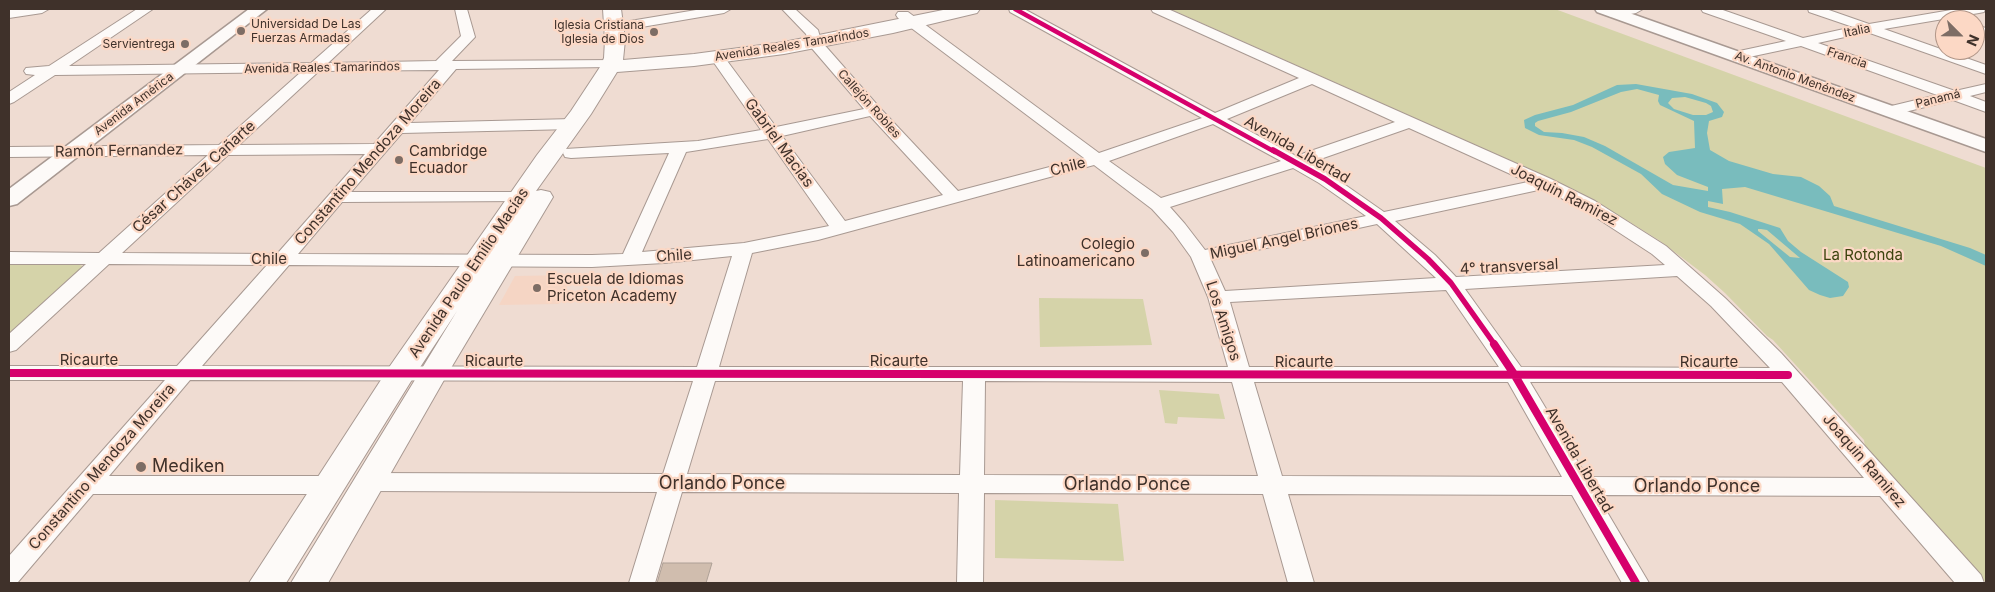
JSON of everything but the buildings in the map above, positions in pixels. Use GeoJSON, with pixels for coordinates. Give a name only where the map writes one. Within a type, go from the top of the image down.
{"type":"FeatureCollection","features":[{"type":"Feature","properties":{"kind":"main road","name":"Avenida Paulo Emilio Macías"},"geometry":{"type":"LineString","coordinates":[[309,583],[433,373],[520,197],[619,62],[612,9]]}},
{"type":"Feature","properties":{"kind":"main road","name":"Avenida Reales Tamarindos"},"geometry":{"type":"LineString","coordinates":[[908,19],[931,9]]}},
{"type":"Feature","properties":{"kind":"main road","name":"Avenida Reales Tamarindos"},"geometry":{"type":"LineString","coordinates":[[619,62],[717,58],[908,19],[971,9]]}},
{"type":"Feature","properties":{"kind":"main road","name":"Avenida Paulo Emilio Macías"},"geometry":{"type":"LineString","coordinates":[[267,583],[401,373],[601,114],[619,62],[629,17]]}},
{"type":"Feature","properties":{"kind":"main road","name":"Avenida Reales Tamarindos"},"geometry":{"type":"LineString","coordinates":[[619,62],[714,48],[813,38]]}},
{"type":"Feature","properties":{"kind":"street"},"geometry":{"type":"LineString","coordinates":[[43,9],[38,19],[55,9]]}},
{"type":"Feature","properties":{"kind":"street"},"geometry":{"type":"LineString","coordinates":[[9,14],[43,9]]}},
{"type":"Feature","properties":{"kind":"street"},"geometry":{"type":"LineString","coordinates":[[9,86],[128,9]]}},
{"type":"Feature","properties":{"kind":"street"},"geometry":{"type":"LineString","coordinates":[[9,99],[146,9]]}},
{"type":"Feature","properties":{"kind":"street","name":"Avenida América"},"geometry":{"type":"LineString","coordinates":[[9,199],[259,9]]}},
{"type":"Feature","properties":{"kind":"street","name":"César Chávez Cañarte"},"geometry":{"type":"LineString","coordinates":[[9,346],[379,9]]}},
{"type":"Feature","properties":{"kind":"street","name":"Constantino Mendoza Moreira"},"geometry":{"type":"LineString","coordinates":[[12,567],[86,485],[397,128],[468,37],[461,9]]}},
{"type":"Feature","properties":{"kind":"street"},"geometry":{"type":"LineString","coordinates":[[629,17],[724,9]]}},
{"type":"Feature","properties":{"kind":"street","name":"Callejón Robles"},"geometry":{"type":"LineString","coordinates":[[788,9],[874,111],[956,198]]}},
{"type":"Feature","properties":{"kind":"street","name":"Avenida Libertad"},"geometry":{"type":"LineString","coordinates":[[1015,9],[1325,179],[1381,218],[1428,259],[1469,306],[1514,374],[1636,583]]}},
{"type":"Feature","properties":{"kind":"street","name":"Joaquin Ramirez"},"geometry":{"type":"LineString","coordinates":[[1158,9],[1545,183],[1589,205],[1627,228],[1682,270],[1731,315],[1788,375],[1971,583]]}},
{"type":"Feature","properties":{"kind":"street"},"geometry":{"type":"LineString","coordinates":[[1609,11],[1636,9]]}},
{"type":"Feature","properties":{"kind":"street","name":"Francia"},"geometry":{"type":"LineString","coordinates":[[1708,9],[1986,107]]}},
{"type":"Feature","properties":{"kind":"street"},"geometry":{"type":"LineString","coordinates":[[1814,9],[1986,70]]}},
{"type":"Feature","properties":{"kind":"street"},"geometry":{"type":"LineString","coordinates":[[1915,9],[1935,16]]}},
{"type":"Feature","properties":{"kind":"street","name":"Av. Antonio Menéndez"},"geometry":{"type":"LineString","coordinates":[[1609,11],[1986,146]]}},
{"type":"Feature","properties":{"kind":"street","name":"Los Amigos"},"geometry":{"type":"LineString","coordinates":[[908,19],[1158,204],[1179,228],[1200,257],[1218,297],[1301,583]]}},
{"type":"Feature","properties":{"kind":"street","name":"Italia"},"geometry":{"type":"LineString","coordinates":[[1735,56],[1869,28],[1935,19]]}},
{"type":"Feature","properties":{"kind":"street","name":"Gabriel Macias"},"geometry":{"type":"LineString","coordinates":[[717,58],[840,228]]}},
{"type":"Feature","properties":{"kind":"street","name":"Avenida Reales Tamarindos"},"geometry":{"type":"LineString","coordinates":[[31,71],[619,62]]}},
{"type":"Feature","properties":{"kind":"street","name":"Chile"},"geometry":{"type":"LineString","coordinates":[[9,258],[490,260],[630,259],[704,254],[777,243],[840,228],[1098,159],[1216,118],[1312,78]]}},
{"type":"Feature","properties":{"kind":"street","name":"Panamá"},"geometry":{"type":"LineString","coordinates":[[1889,111],[1986,88]]}},
{"type":"Feature","properties":{"kind":"street"},"geometry":{"type":"LineString","coordinates":[[572,153],[679,149],[772,134],[874,111]]}},
{"type":"Feature","properties":{"kind":"street"},"geometry":{"type":"LineString","coordinates":[[1158,204],[1296,162],[1409,122]]}},
{"type":"Feature","properties":{"kind":"street"},"geometry":{"type":"LineString","coordinates":[[397,128],[572,124]]}},
{"type":"Feature","properties":{"kind":"street","name":"Ramón Fernandez"},"geometry":{"type":"LineString","coordinates":[[9,152],[379,149]]}},
{"type":"Feature","properties":{"kind":"street"},"geometry":{"type":"LineString","coordinates":[[630,259],[679,149]]}},
{"type":"Feature","properties":{"kind":"street","name":"Miguel Angel Briones"},"geometry":{"type":"LineString","coordinates":[[1200,257],[1545,183]]}},
{"type":"Feature","properties":{"kind":"street"},"geometry":{"type":"LineString","coordinates":[[337,197],[520,197]]}},
{"type":"Feature","properties":{"kind":"street"},"geometry":{"type":"LineString","coordinates":[[642,583],[744,248]]}},
{"type":"Feature","properties":{"kind":"street","name":"4° transversal"},"geometry":{"type":"LineString","coordinates":[[1218,297],[1682,270]]}},
{"type":"Feature","properties":{"kind":"street","name":"Ricaurte"},"geometry":{"type":"LineString","coordinates":[[9,373],[1788,375]]}},
{"type":"Feature","properties":{"kind":"street"},"geometry":{"type":"LineString","coordinates":[[970,583],[974,374]]}},
{"type":"Feature","properties":{"kind":"street","name":"Orlando Ponce"},"geometry":{"type":"LineString","coordinates":[[367,482],[1887,487]]}},
{"type":"Feature","properties":{"kind":"street"},"geometry":{"type":"LineString","coordinates":[[86,485],[330,485]]}},
{"type":"Feature","properties":{"kind":"shaded area","name":"Escuela de Idiomas Priceton Academy"},"geometry":{"type":"Polygon","coordinates":[[[572,275],[559,304],[499,305],[515,276],[572,275]]]}},
{"type":"Feature","properties":{"kind":"green space","name":"La Rotonda"},"geometry":{"type":"Polygon","coordinates":[[[1170,9],[1555,9],[1986,168],[1986,583],[1865,447],[1864,440],[1773,340],[1705,275],[1660,241],[1628,221],[1545,176],[1170,9]]]}},
{"type":"Feature","properties":{"kind":"green space"},"geometry":{"type":"Polygon","coordinates":[[[9,264],[76,264],[83,266],[81,271],[9,335],[9,264]]]}},
{"type":"Feature","properties":{"kind":"green space"},"geometry":{"type":"Polygon","coordinates":[[[1039,298],[1143,299],[1152,345],[1040,347],[1039,298]]]}},
{"type":"Feature","properties":{"kind":"green space"},"geometry":{"type":"Polygon","coordinates":[[[1159,390],[1219,394],[1225,419],[1178,417],[1177,424],[1165,423],[1159,390]]]}},
{"type":"Feature","properties":{"kind":"green space"},"geometry":{"type":"Polygon","coordinates":[[[995,500],[1118,504],[1124,561],[995,558],[995,500]]]}},
{"type":"Feature","properties":{"kind":"water"},"geometry":{"type":"Polygon","coordinates":[[[1636,84],[1692,94],[1717,103],[1724,112],[1722,117],[1709,121],[1707,133],[1710,150],[1729,161],[1773,174],[1801,177],[1819,186],[1830,196],[1834,206],[1970,248],[1986,255],[1986,266],[1941,246],[1745,187],[1722,189],[1723,204],[1708,201],[1708,207],[1780,228],[1788,241],[1801,252],[1848,282],[1849,287],[1843,296],[1830,298],[1809,290],[1769,244],[1740,224],[1700,212],[1662,194],[1641,174],[1592,147],[1574,140],[1539,135],[1525,128],[1524,120],[1535,115],[1573,105],[1617,85],[1636,84]],[[1637,89],[1621,92],[1571,112],[1538,121],[1535,123],[1535,126],[1544,132],[1584,137],[1605,146],[1673,185],[1708,191],[1708,187],[1677,175],[1665,164],[1663,157],[1669,152],[1695,148],[1694,121],[1660,105],[1658,101],[1659,95],[1637,89]],[[1685,97],[1672,98],[1668,103],[1674,109],[1693,115],[1706,115],[1713,112],[1711,106],[1706,103],[1685,97]],[[1758,229],[1758,231],[1790,257],[1800,258],[1767,230],[1758,229]]]}},
{"type":"Feature","properties":{"kind":"cycle path"},"geometry":{"type":"LineString","coordinates":[[1015,9],[1325,179],[1381,218],[1428,259],[1451,283],[1514,374],[1636,583]]}},
{"type":"Feature","properties":{"kind":"cycle path"},"geometry":{"type":"LineString","coordinates":[[9,373],[1788,375]]}},
{"type":"Feature","properties":{"kind":"place","name":"Universidad De Las Fuerzas Armadas"},"geometry":{"type":"Point","coordinates":[241,31]}},
{"type":"Feature","properties":{"kind":"place","name":"Iglesia Cristiana Iglesia de Dios"},"geometry":{"type":"Point","coordinates":[654,32]}},
{"type":"Feature","properties":{"kind":"place","name":"Servientrega"},"geometry":{"type":"Point","coordinates":[185,44]}},
{"type":"Feature","properties":{"kind":"place","name":"Cambridge Ecuador"},"geometry":{"type":"Point","coordinates":[399,160]}},
{"type":"Feature","properties":{"kind":"place","name":"Colegio Latinoamericano"},"geometry":{"type":"Point","coordinates":[1145,253]}},
{"type":"Feature","properties":{"kind":"place","name":"Escuela de Idiomas Priceton Academy"},"geometry":{"type":"Point","coordinates":[537,288]}},
{"type":"Feature","properties":{"kind":"place","name":"Mediken"},"geometry":{"type":"Point","coordinates":[141,467]}}]}
